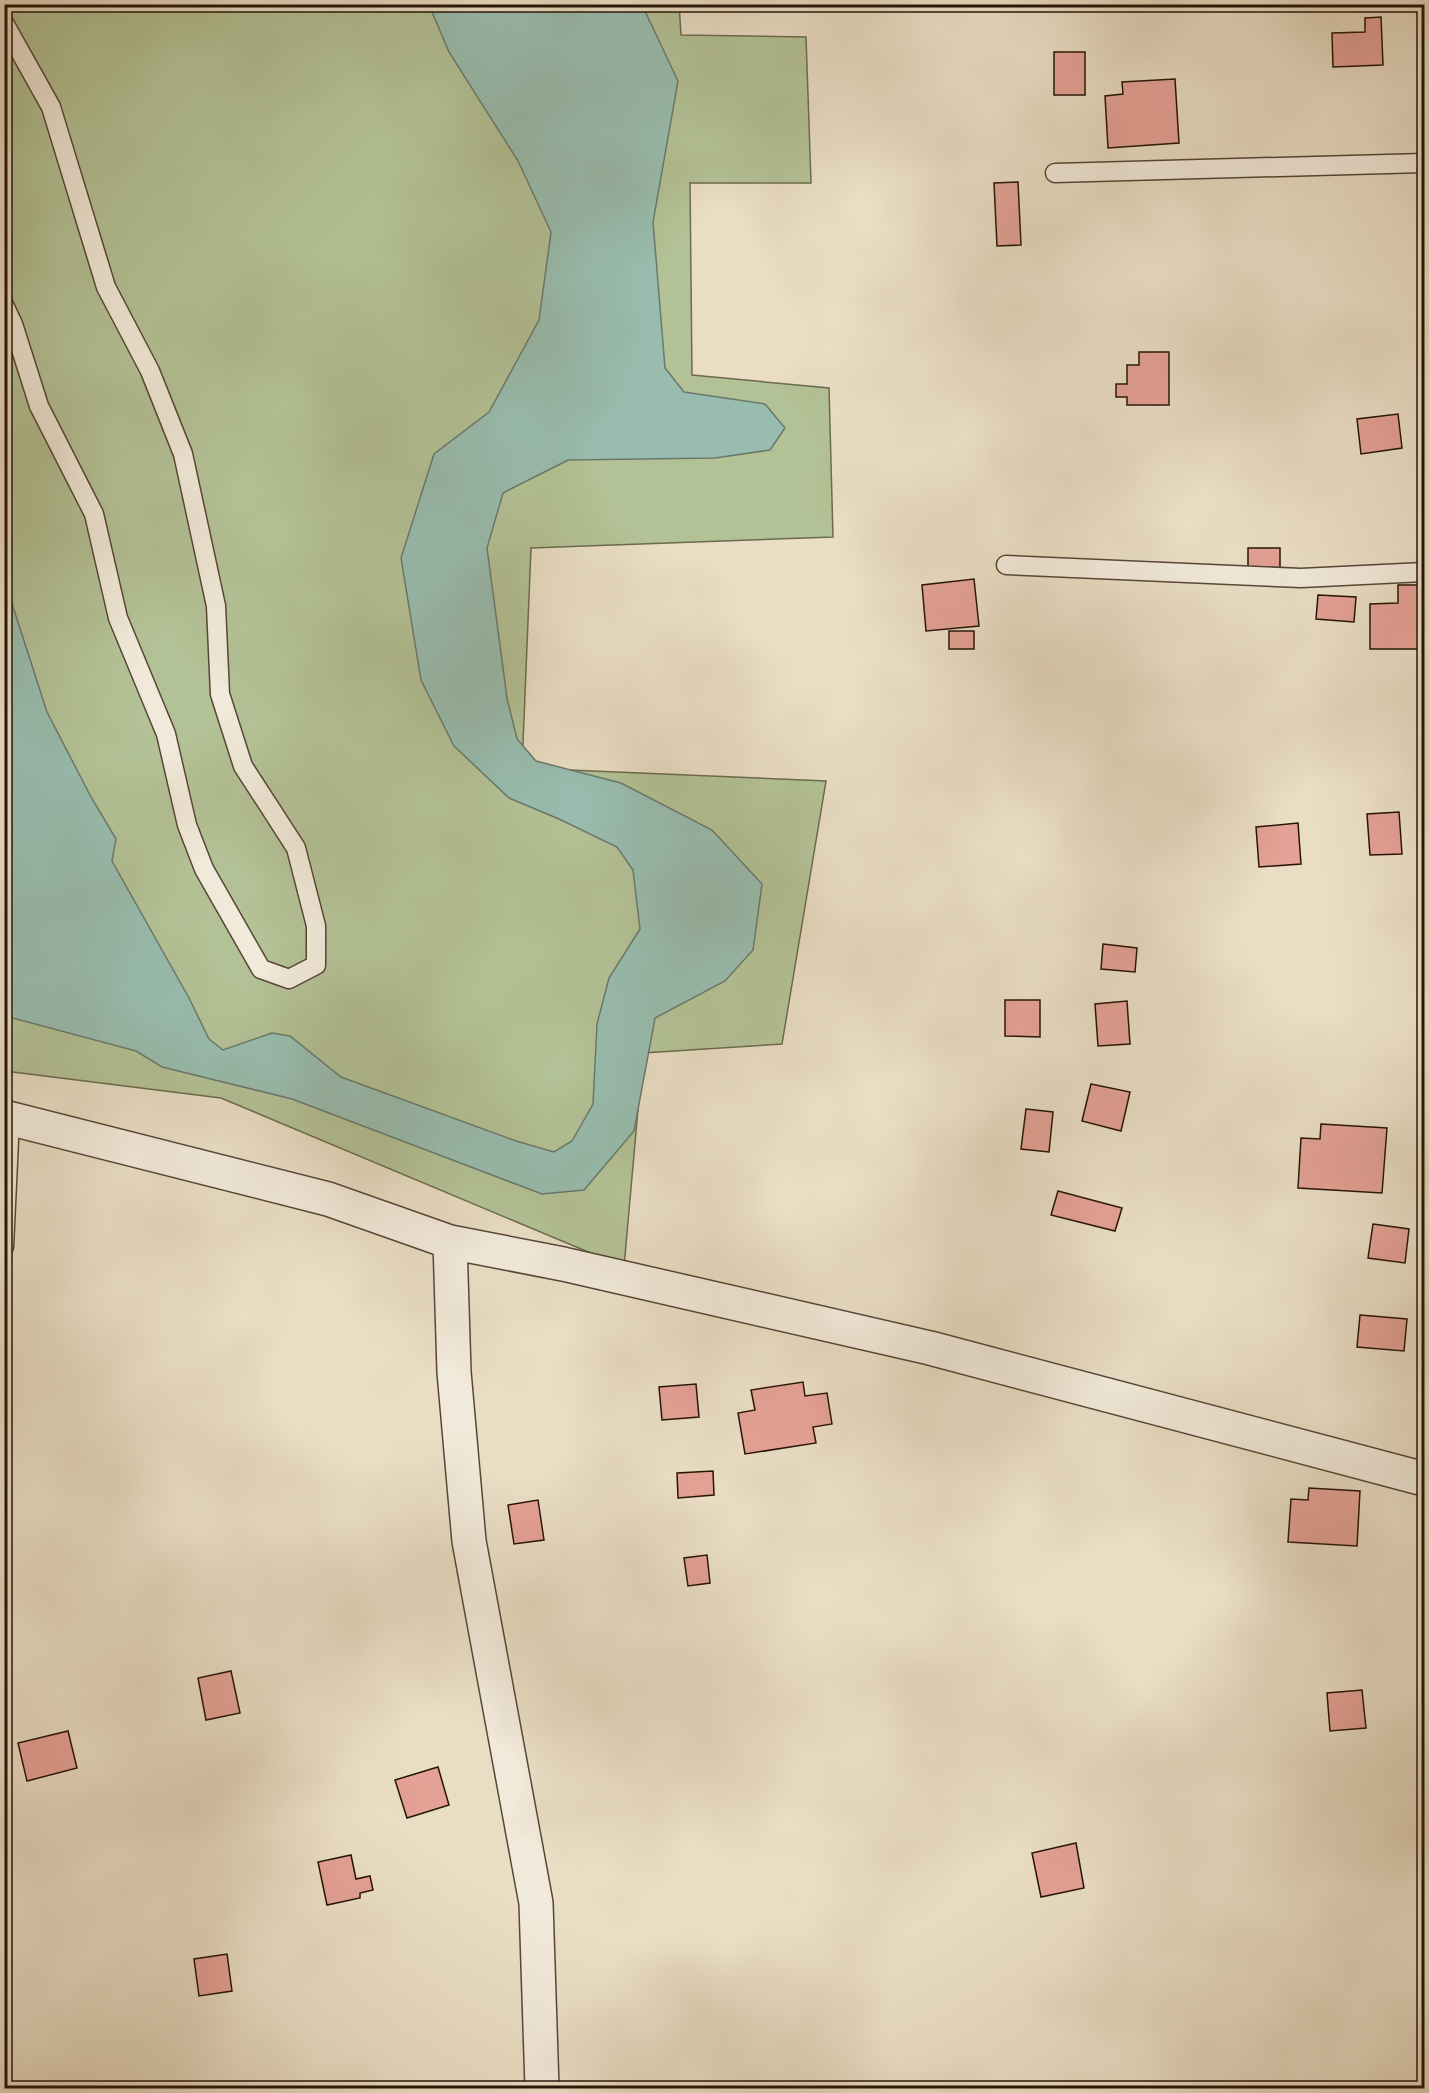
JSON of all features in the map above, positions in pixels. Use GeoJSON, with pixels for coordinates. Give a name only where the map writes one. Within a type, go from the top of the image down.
{"type":"FeatureCollection","features":[{"type":"Feature","properties":{"kind":"street"},"geometry":{"type":"LineString","coordinates":[[7,1118],[328,1199],[450,1242],[563,1264],[930,1348],[1425,1479]]}},
{"type":"Feature","properties":{"kind":"street"},"geometry":{"type":"LineString","coordinates":[[450,1242],[454,1372],[469,1541],[536,1903],[542,2088]]}},
{"type":"Feature","properties":{"kind":"lane"},"geometry":{"type":"LineString","coordinates":[[4,23],[51,107],[106,287],[150,371],[183,454],[216,606],[220,694],[243,766],[296,848],[316,926],[316,965],[289,979],[261,969],[204,869],[187,825],[166,734],[118,618],[94,514],[39,406],[13,324],[4,305]]}},
{"type":"Feature","properties":{"kind":"lane"},"geometry":{"type":"LineString","coordinates":[[1055,173],[1425,163]]}},
{"type":"Feature","properties":{"kind":"lane"},"geometry":{"type":"LineString","coordinates":[[1006,565],[1301,578],[1425,572]]}},
{"type":"Feature","properties":{"kind":"lane"},"geometry":{"type":"LineString","coordinates":[[4,1247],[7,1118]]}},
{"type":"Feature","properties":{"kind":"shaded area"},"geometry":{"type":"Polygon","coordinates":[[[679,4],[681,35],[806,37],[811,183],[690,183],[692,375],[829,388],[833,537],[531,548],[522,768],[826,781],[782,1044],[643,1053],[624,1267],[221,1098],[5,1071],[5,5],[679,4]]]}},
{"type":"Feature","properties":{"kind":"shaded area"},"geometry":{"type":"Polygon","coordinates":[[[429,5],[644,5],[678,81],[653,222],[665,368],[684,392],[765,404],[785,428],[770,450],[715,458],[568,460],[503,493],[487,548],[507,698],[517,739],[536,761],[621,783],[712,830],[762,884],[753,950],[725,981],[655,1018],[634,1131],[584,1190],[542,1194],[292,1099],[162,1067],[136,1051],[5,1016],[5,582],[47,712],[91,797],[116,839],[112,861],[189,998],[209,1039],[223,1050],[272,1033],[290,1036],[341,1077],[516,1141],[554,1152],[572,1141],[593,1104],[597,1024],[609,978],[640,929],[633,870],[617,847],[509,798],[454,746],[421,680],[401,558],[434,454],[489,412],[539,320],[551,232],[518,161],[449,52],[429,5]]]}},
{"type":"Feature","properties":{"kind":"building"},"geometry":{"type":"Polygon","coordinates":[[[1381,17],[1383,65],[1333,67],[1332,33],[1365,32],[1365,18],[1381,17]]]}},
{"type":"Feature","properties":{"kind":"building"},"geometry":{"type":"Polygon","coordinates":[[[1054,52],[1085,52],[1085,95],[1054,95],[1054,52]]]}},
{"type":"Feature","properties":{"kind":"building"},"geometry":{"type":"Polygon","coordinates":[[[1175,79],[1179,143],[1108,148],[1105,96],[1123,94],[1122,82],[1175,79]]]}},
{"type":"Feature","properties":{"kind":"building"},"geometry":{"type":"Polygon","coordinates":[[[1018,182],[1021,245],[997,246],[994,183],[1018,182]]]}},
{"type":"Feature","properties":{"kind":"building"},"geometry":{"type":"Polygon","coordinates":[[[1139,352],[1169,352],[1169,405],[1127,405],[1127,397],[1116,397],[1116,384],[1127,384],[1127,365],[1139,365],[1139,352]]]}},
{"type":"Feature","properties":{"kind":"building"},"geometry":{"type":"Polygon","coordinates":[[[1398,414],[1402,448],[1361,454],[1357,419],[1398,414]]]}},
{"type":"Feature","properties":{"kind":"building"},"geometry":{"type":"Polygon","coordinates":[[[1248,548],[1280,548],[1280,570],[1248,570],[1248,548]]]}},
{"type":"Feature","properties":{"kind":"building"},"geometry":{"type":"Polygon","coordinates":[[[974,579],[979,626],[926,631],[922,585],[974,579]]]}},
{"type":"Feature","properties":{"kind":"building"},"geometry":{"type":"Polygon","coordinates":[[[1398,585],[1419,585],[1420,649],[1370,649],[1370,604],[1398,603],[1398,585]]]}},
{"type":"Feature","properties":{"kind":"building"},"geometry":{"type":"Polygon","coordinates":[[[1318,595],[1356,597],[1354,622],[1316,619],[1318,595]]]}},
{"type":"Feature","properties":{"kind":"building"},"geometry":{"type":"Polygon","coordinates":[[[949,631],[974,631],[974,649],[949,649],[949,631]]]}},
{"type":"Feature","properties":{"kind":"building"},"geometry":{"type":"Polygon","coordinates":[[[1399,812],[1402,854],[1370,855],[1367,814],[1399,812]]]}},
{"type":"Feature","properties":{"kind":"building"},"geometry":{"type":"Polygon","coordinates":[[[1298,823],[1301,864],[1259,867],[1256,827],[1298,823]]]}},
{"type":"Feature","properties":{"kind":"building"},"geometry":{"type":"Polygon","coordinates":[[[1103,944],[1137,948],[1135,972],[1101,969],[1103,944]]]}},
{"type":"Feature","properties":{"kind":"building"},"geometry":{"type":"Polygon","coordinates":[[[1005,1000],[1040,1000],[1040,1037],[1005,1036],[1005,1000]]]}},
{"type":"Feature","properties":{"kind":"building"},"geometry":{"type":"Polygon","coordinates":[[[1127,1001],[1130,1044],[1098,1046],[1095,1004],[1127,1001]]]}},
{"type":"Feature","properties":{"kind":"building"},"geometry":{"type":"Polygon","coordinates":[[[1091,1084],[1130,1092],[1121,1131],[1082,1121],[1091,1084]]]}},
{"type":"Feature","properties":{"kind":"building"},"geometry":{"type":"Polygon","coordinates":[[[1026,1109],[1053,1112],[1049,1152],[1021,1149],[1026,1109]]]}},
{"type":"Feature","properties":{"kind":"building"},"geometry":{"type":"Polygon","coordinates":[[[1321,1124],[1387,1128],[1382,1193],[1298,1188],[1301,1138],[1320,1139],[1321,1124]]]}},
{"type":"Feature","properties":{"kind":"building"},"geometry":{"type":"Polygon","coordinates":[[[1058,1191],[1122,1208],[1115,1231],[1051,1215],[1058,1191]]]}},
{"type":"Feature","properties":{"kind":"building"},"geometry":{"type":"Polygon","coordinates":[[[1373,1224],[1409,1229],[1405,1263],[1368,1258],[1373,1224]]]}},
{"type":"Feature","properties":{"kind":"building"},"geometry":{"type":"Polygon","coordinates":[[[1360,1315],[1407,1319],[1404,1351],[1357,1347],[1360,1315]]]}},
{"type":"Feature","properties":{"kind":"building"},"geometry":{"type":"Polygon","coordinates":[[[803,1382],[805,1396],[827,1393],[832,1424],[813,1427],[816,1443],[745,1454],[738,1413],[755,1410],[751,1390],[803,1382]]]}},
{"type":"Feature","properties":{"kind":"building"},"geometry":{"type":"Polygon","coordinates":[[[696,1384],[699,1417],[662,1420],[659,1387],[696,1384]]]}},
{"type":"Feature","properties":{"kind":"building"},"geometry":{"type":"Polygon","coordinates":[[[713,1471],[714,1495],[678,1498],[677,1473],[713,1471]]]}},
{"type":"Feature","properties":{"kind":"building"},"geometry":{"type":"Polygon","coordinates":[[[1309,1488],[1360,1491],[1357,1546],[1288,1542],[1291,1499],[1308,1500],[1309,1488]]]}},
{"type":"Feature","properties":{"kind":"building"},"geometry":{"type":"Polygon","coordinates":[[[538,1500],[544,1540],[514,1544],[508,1505],[538,1500]]]}},
{"type":"Feature","properties":{"kind":"building"},"geometry":{"type":"Polygon","coordinates":[[[707,1555],[710,1583],[688,1586],[684,1558],[707,1555]]]}},
{"type":"Feature","properties":{"kind":"building"},"geometry":{"type":"Polygon","coordinates":[[[231,1671],[240,1713],[206,1720],[198,1678],[231,1671]]]}},
{"type":"Feature","properties":{"kind":"building"},"geometry":{"type":"Polygon","coordinates":[[[1362,1690],[1366,1728],[1330,1731],[1327,1693],[1362,1690]]]}},
{"type":"Feature","properties":{"kind":"building"},"geometry":{"type":"Polygon","coordinates":[[[68,1731],[77,1768],[27,1781],[18,1743],[68,1731]]]}},
{"type":"Feature","properties":{"kind":"building"},"geometry":{"type":"Polygon","coordinates":[[[438,1767],[449,1805],[407,1818],[395,1780],[438,1767]]]}},
{"type":"Feature","properties":{"kind":"building"},"geometry":{"type":"Polygon","coordinates":[[[1076,1843],[1084,1888],[1041,1897],[1032,1853],[1076,1843]]]}},
{"type":"Feature","properties":{"kind":"building"},"geometry":{"type":"Polygon","coordinates":[[[351,1855],[356,1879],[370,1876],[373,1890],[360,1893],[360,1898],[327,1905],[318,1862],[351,1855]]]}},
{"type":"Feature","properties":{"kind":"building"},"geometry":{"type":"Polygon","coordinates":[[[227,1954],[232,1991],[199,1996],[194,1959],[227,1954]]]}}]}
